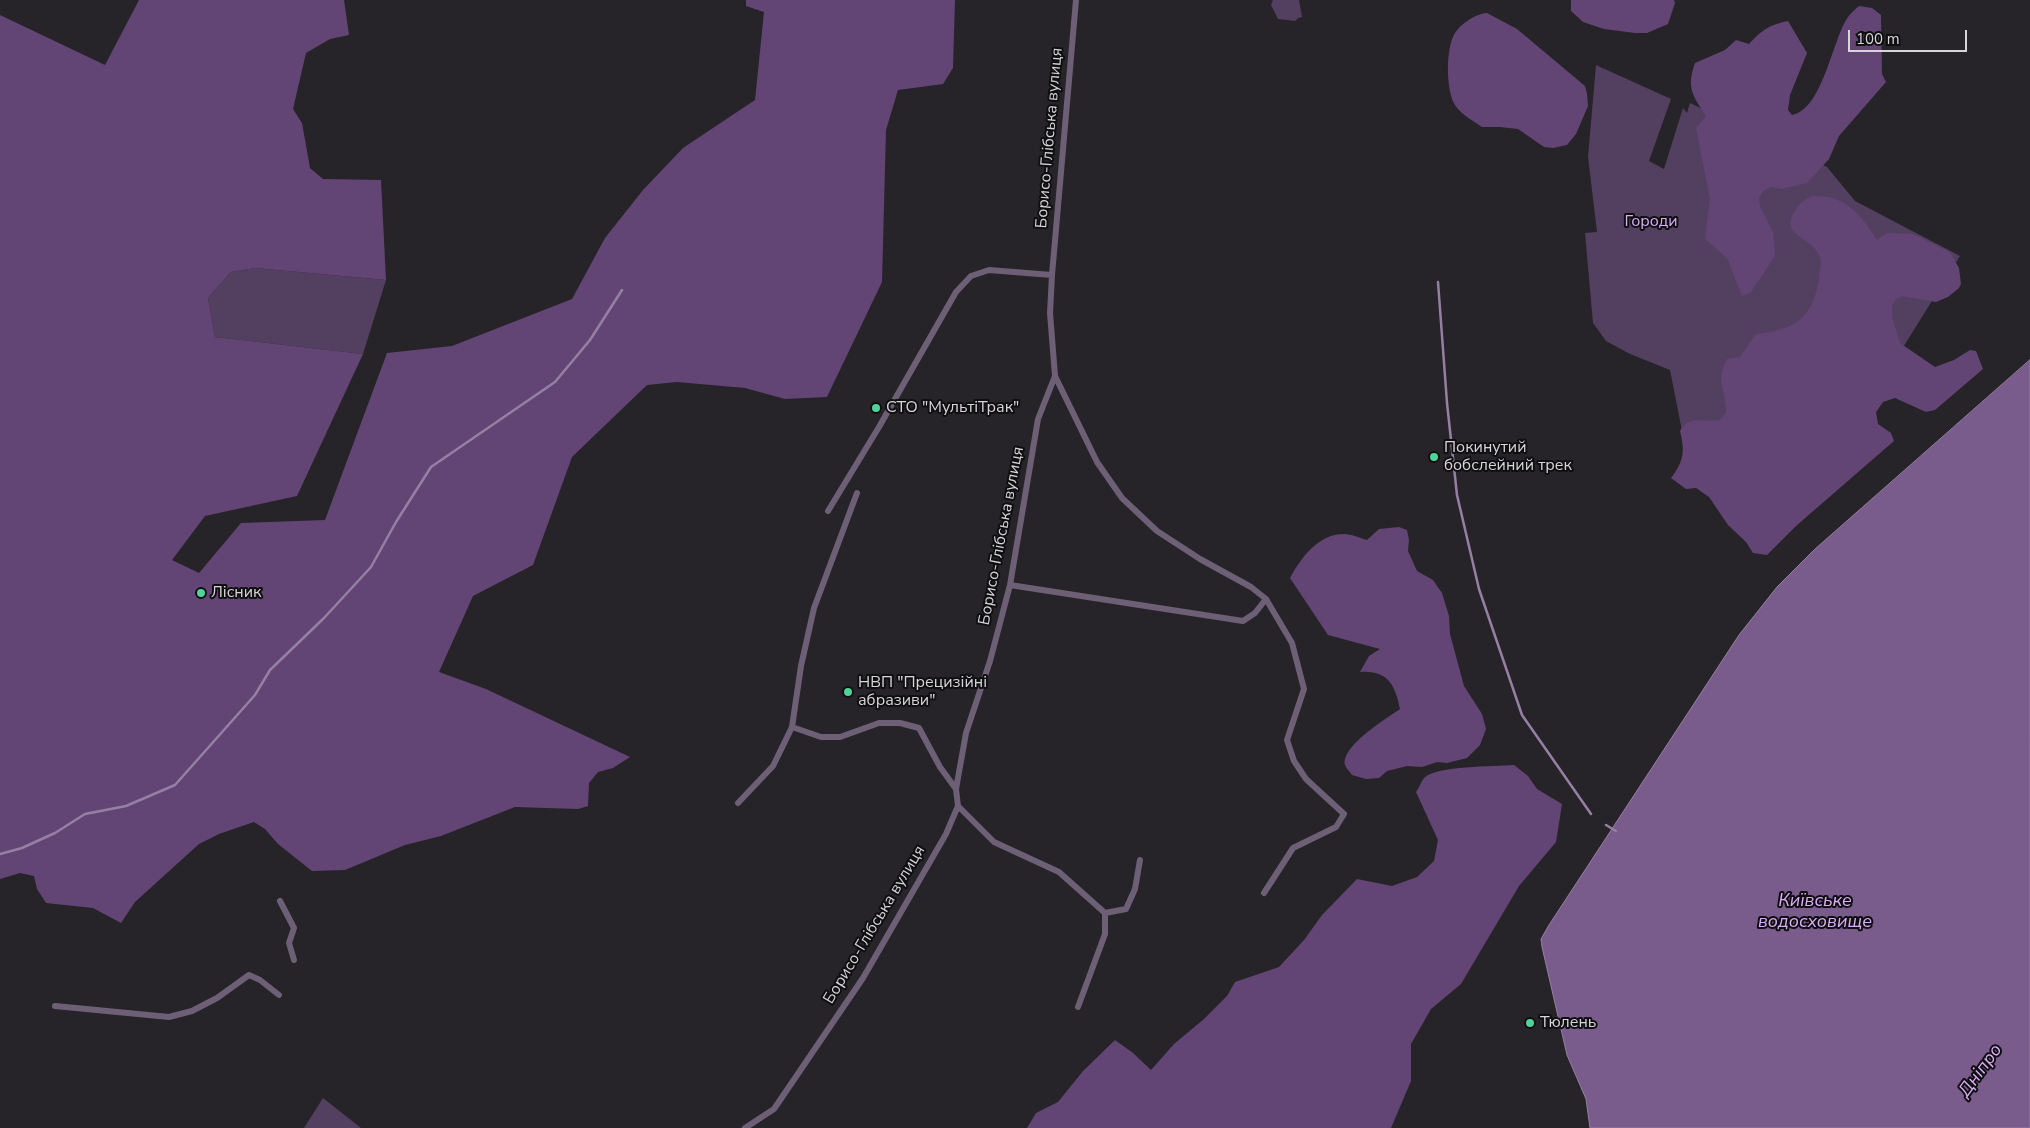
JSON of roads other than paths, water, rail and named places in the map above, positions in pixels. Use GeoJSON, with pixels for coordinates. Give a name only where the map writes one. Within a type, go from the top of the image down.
{"type":"FeatureCollection","features":[{"type":"Feature","properties":{"kind":"street","name":"Борисо-Глібська вулиця"},"geometry":{"type":"LineString","coordinates":[[745,1128],[774,1109],[863,978],[946,834],[958,806],[956,789],[966,733],[990,661],[1010,585],[1038,419],[1055,376],[1050,313],[1052,275],[1076,0]]}},
{"type":"Feature","properties":{"kind":"street"},"geometry":{"type":"LineString","coordinates":[[828,511],[879,427],[956,292],[971,276],[989,270],[1052,275]]}},
{"type":"Feature","properties":{"kind":"street"},"geometry":{"type":"LineString","coordinates":[[1055,376],[1097,462],[1122,498],[1157,531],[1200,559],[1251,587],[1266,599],[1292,643],[1304,689],[1287,740],[1294,761],[1306,780],[1344,814],[1336,827],[1293,848],[1264,893]]}},
{"type":"Feature","properties":{"kind":"street"},"geometry":{"type":"LineString","coordinates":[[738,803],[773,766],[792,727],[801,666],[814,608],[858,493]]}},
{"type":"Feature","properties":{"kind":"street"},"geometry":{"type":"LineString","coordinates":[[1010,585],[1243,621],[1255,613],[1266,599]]}},
{"type":"Feature","properties":{"kind":"street"},"geometry":{"type":"LineString","coordinates":[[792,727],[821,737],[840,737],[879,723],[900,723],[919,728],[940,767],[956,789]]}},
{"type":"Feature","properties":{"kind":"street"},"geometry":{"type":"LineString","coordinates":[[958,806],[994,842],[1059,872],[1105,912],[1105,934],[1078,1007]]}},
{"type":"Feature","properties":{"kind":"street"},"geometry":{"type":"LineString","coordinates":[[1105,912],[1126,909],[1135,889],[1140,860]]}},
{"type":"Feature","properties":{"kind":"street"},"geometry":{"type":"LineString","coordinates":[[280,901],[294,928],[288,943],[294,960]]}},
{"type":"Feature","properties":{"kind":"street"},"geometry":{"type":"LineString","coordinates":[[55,1006],[169,1017],[192,1011],[216,998],[249,975],[260,980],[279,995]]}},
{"type":"Feature","properties":{"kind":"water","name":"Київське водосховище"},"geometry":{"type":"Polygon","coordinates":[[[2030,360],[2030,1128],[1590,1128],[1586,1099],[1567,1055],[1542,947],[1541,939],[1549,925],[1739,635],[1777,587],[1814,550],[2030,360]]]}},
{"type":"Feature","properties":{"kind":"waterway"},"geometry":{"type":"LineString","coordinates":[[1438,282],[1447,403],[1457,495],[1479,589],[1522,715],[1591,814]]}},
{"type":"Feature","properties":{"kind":"waterway"},"geometry":{"type":"LineString","coordinates":[[0,854],[22,848],[55,833],[85,814],[126,806],[175,785],[255,695],[270,670],[324,618],[371,567],[396,522],[431,467],[555,382],[590,340],[622,290]]}},
{"type":"Feature","properties":{"kind":"waterway"},"geometry":{"type":"LineString","coordinates":[[1606,825],[1616,831]]}},
{"type":"Feature","properties":{"kind":"place","name":"СТО \"МультіТрак\""},"geometry":{"type":"Point","coordinates":[876,408]}},
{"type":"Feature","properties":{"kind":"place","name":"Покинутий бобслейний трек"},"geometry":{"type":"Point","coordinates":[1434,457]}},
{"type":"Feature","properties":{"kind":"place","name":"Лісник"},"geometry":{"type":"Point","coordinates":[201,593]}},
{"type":"Feature","properties":{"kind":"place","name":"НВП \"Прецизійні абразиви\""},"geometry":{"type":"Point","coordinates":[848,692]}},
{"type":"Feature","properties":{"kind":"place","name":"Тюлень"},"geometry":{"type":"Point","coordinates":[1530,1023]}},
{"type":"Feature","properties":{"kind":"park label","name":"Городи"},"geometry":{"type":"Point","coordinates":[1651,222]}},
{"type":"Feature","properties":{"kind":"water label","name":"Дніпро"},"geometry":{"type":"Point","coordinates":[1981,1071]}}]}
